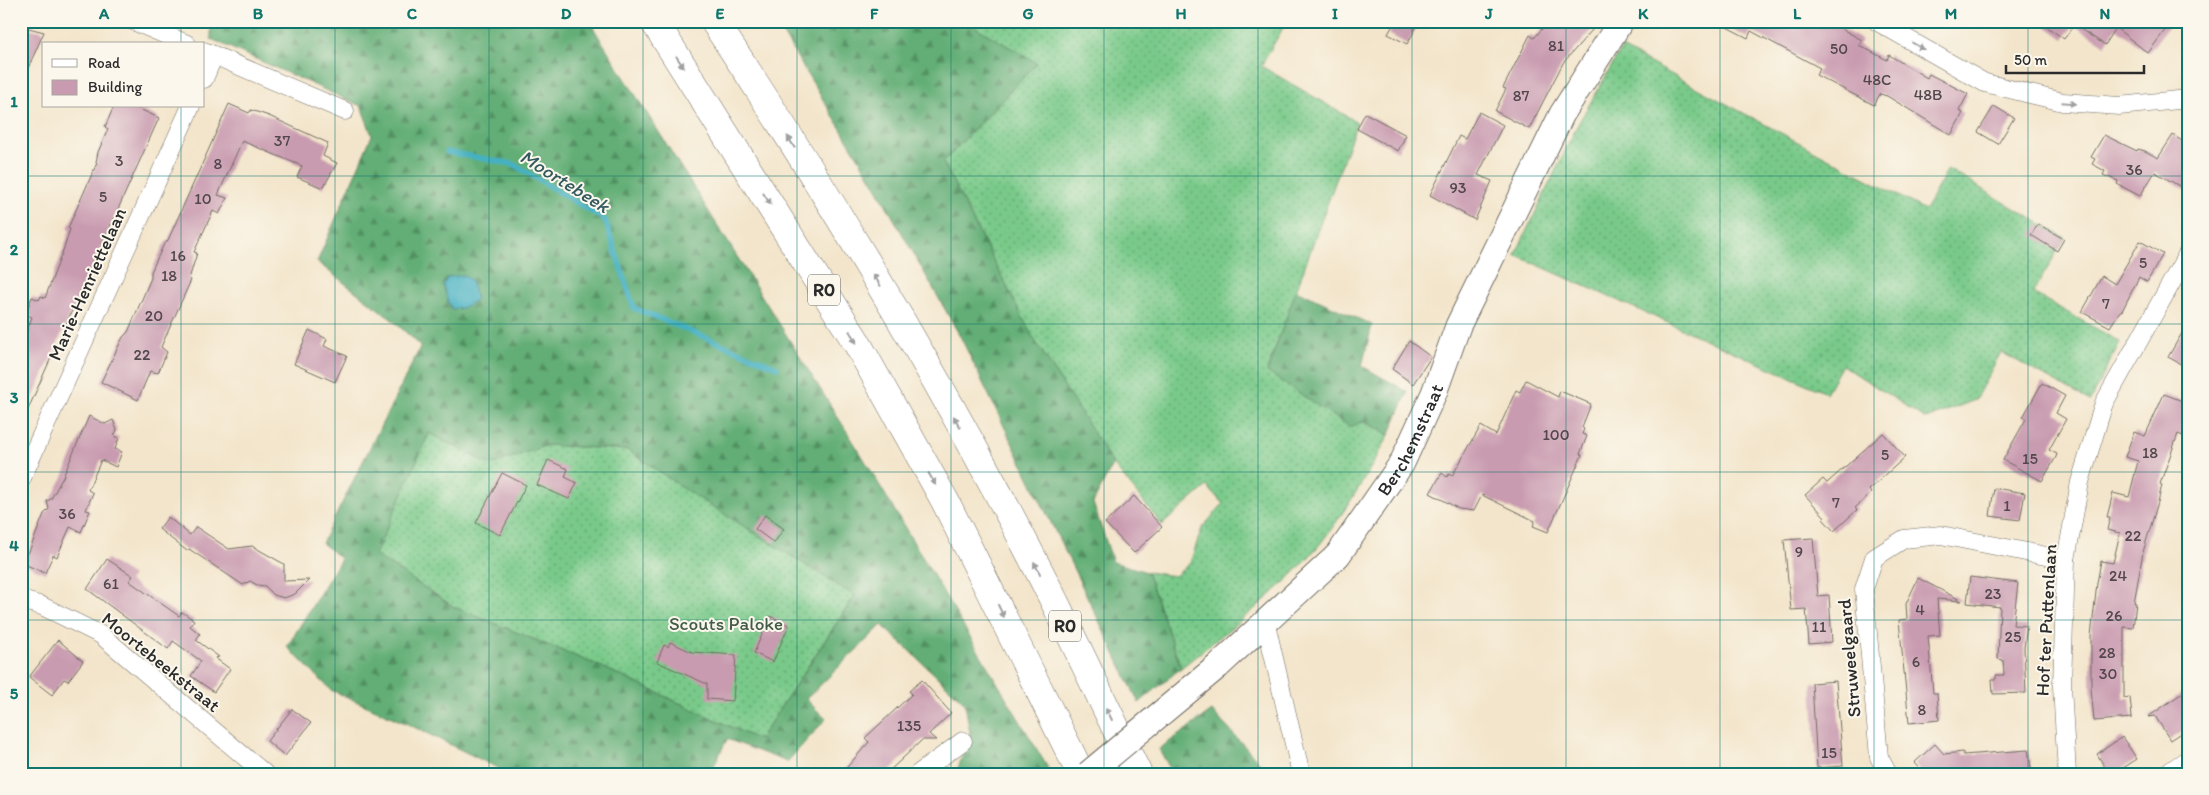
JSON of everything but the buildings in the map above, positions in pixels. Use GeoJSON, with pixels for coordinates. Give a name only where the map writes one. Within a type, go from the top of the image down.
{"type":"FeatureCollection","features":[{"type":"Feature","properties":{"kind":"highway","name":"R0"},"geometry":{"type":"LineString","coordinates":[[654,21],[857,343],[944,500],[1081,774]]}},
{"type":"Feature","properties":{"kind":"highway","name":"R0"},"geometry":{"type":"LineString","coordinates":[[714,21],[848,233],[907,331],[1037,567],[1138,774]]}},
{"type":"Feature","properties":{"kind":"highway"},"geometry":{"type":"LineString","coordinates":[[734,21],[740,60]]}},
{"type":"Feature","properties":{"kind":"street"},"geometry":{"type":"LineString","coordinates":[[133,21],[182,42]]}},
{"type":"Feature","properties":{"kind":"street","name":"Berchemstraat"},"geometry":{"type":"LineString","coordinates":[[1088,774],[1266,624],[1338,555],[1402,463],[1434,393],[1458,326],[1562,114],[1621,21]]}},
{"type":"Feature","properties":{"kind":"street"},"geometry":{"type":"LineString","coordinates":[[1876,21],[1985,83],[2063,102],[2120,106],[2188,99]]}},
{"type":"Feature","properties":{"kind":"street"},"geometry":{"type":"LineString","coordinates":[[205,73],[209,53],[345,111]]}},
{"type":"Feature","properties":{"kind":"street","name":"Marie-Henriettelaan"},"geometry":{"type":"LineString","coordinates":[[21,480],[190,108]]}},
{"type":"Feature","properties":{"kind":"street","name":"Hof ter Puttenlaan"},"geometry":{"type":"LineString","coordinates":[[2067,774],[2062,686],[2066,560],[2080,482],[2104,403],[2188,253]]}},
{"type":"Feature","properties":{"kind":"street","name":"Struweelgaard"},"geometry":{"type":"LineString","coordinates":[[1888,774],[1879,758],[1864,589],[1874,558],[1904,539],[1941,535],[2066,560]]}},
{"type":"Feature","properties":{"kind":"street","name":"Moortebeekstraat"},"geometry":{"type":"LineString","coordinates":[[21,600],[42,606],[101,635],[265,774]]}},
{"type":"Feature","properties":{"kind":"street"},"geometry":{"type":"LineString","coordinates":[[1266,624],[1301,774]]}},
{"type":"Feature","properties":{"kind":"street"},"geometry":{"type":"LineString","coordinates":[[918,774],[963,741]]}},
{"type":"Feature","properties":{"kind":"street"},"geometry":{"type":"LineString","coordinates":[[2166,774],[2188,759]]}},
{"type":"Feature","properties":{"kind":"green space"},"geometry":{"type":"Polygon","coordinates":[[[214,21],[589,21],[861,454],[1048,768],[1041,774],[956,774],[970,734],[965,703],[882,625],[806,699],[826,719],[787,762],[727,739],[710,774],[680,774],[663,767],[659,774],[510,774],[414,727],[331,690],[287,647],[341,559],[322,543],[421,346],[390,318],[317,262],[372,135],[361,106],[211,39],[211,29],[214,21]],[[429,433],[375,555],[454,607],[602,667],[759,740],[855,596],[686,490],[628,450],[548,445],[490,465],[429,433]]]}},
{"type":"Feature","properties":{"kind":"green space"},"geometry":{"type":"Polygon","coordinates":[[[775,21],[965,21],[1037,63],[943,162],[1032,336],[1113,464],[1093,503],[1113,562],[1147,572],[1181,668],[1139,703],[960,336],[872,180],[775,21]]]}},
{"type":"Feature","properties":{"kind":"green space"},"geometry":{"type":"Polygon","coordinates":[[[965,21],[1287,21],[1261,66],[1357,122],[1267,371],[1389,435],[1348,505],[1305,562],[1272,594],[1181,668],[1147,572],[1175,576],[1190,563],[1202,528],[1223,504],[1207,486],[1162,525],[1113,464],[1032,336],[943,162],[1036,63],[965,21]]]}},
{"type":"Feature","properties":{"kind":"green space"},"geometry":{"type":"Polygon","coordinates":[[[1622,48],[1925,210],[1948,169],[2065,238],[2033,293],[2120,342],[2090,401],[2001,352],[1975,400],[1926,419],[1842,365],[1826,393],[1515,255],[1578,124],[1622,48]]]}},
{"type":"Feature","properties":{"kind":"green space"},"geometry":{"type":"Polygon","coordinates":[[[1296,290],[1372,325],[1362,366],[1408,392],[1389,435],[1364,421],[1350,427],[1267,372],[1296,290]]]}},
{"type":"Feature","properties":{"kind":"green space","name":"Scouts Paloke"},"geometry":{"type":"Polygon","coordinates":[[[429,433],[490,465],[548,445],[628,450],[686,490],[855,595],[759,740],[602,667],[454,607],[375,555],[429,433]]]}},
{"type":"Feature","properties":{"kind":"green space"},"geometry":{"type":"Polygon","coordinates":[[[1212,711],[1270,774],[1173,774],[1159,749],[1212,711]]]}},
{"type":"Feature","properties":{"kind":"water"},"geometry":{"type":"Polygon","coordinates":[[[464,275],[471,280],[476,298],[466,306],[452,309],[443,285],[448,277],[464,275]]]}},
{"type":"Feature","properties":{"kind":"waterway","name":"Moortebeek"},"geometry":{"type":"LineString","coordinates":[[447,152],[513,164],[605,220],[634,308],[777,367]]}}]}
